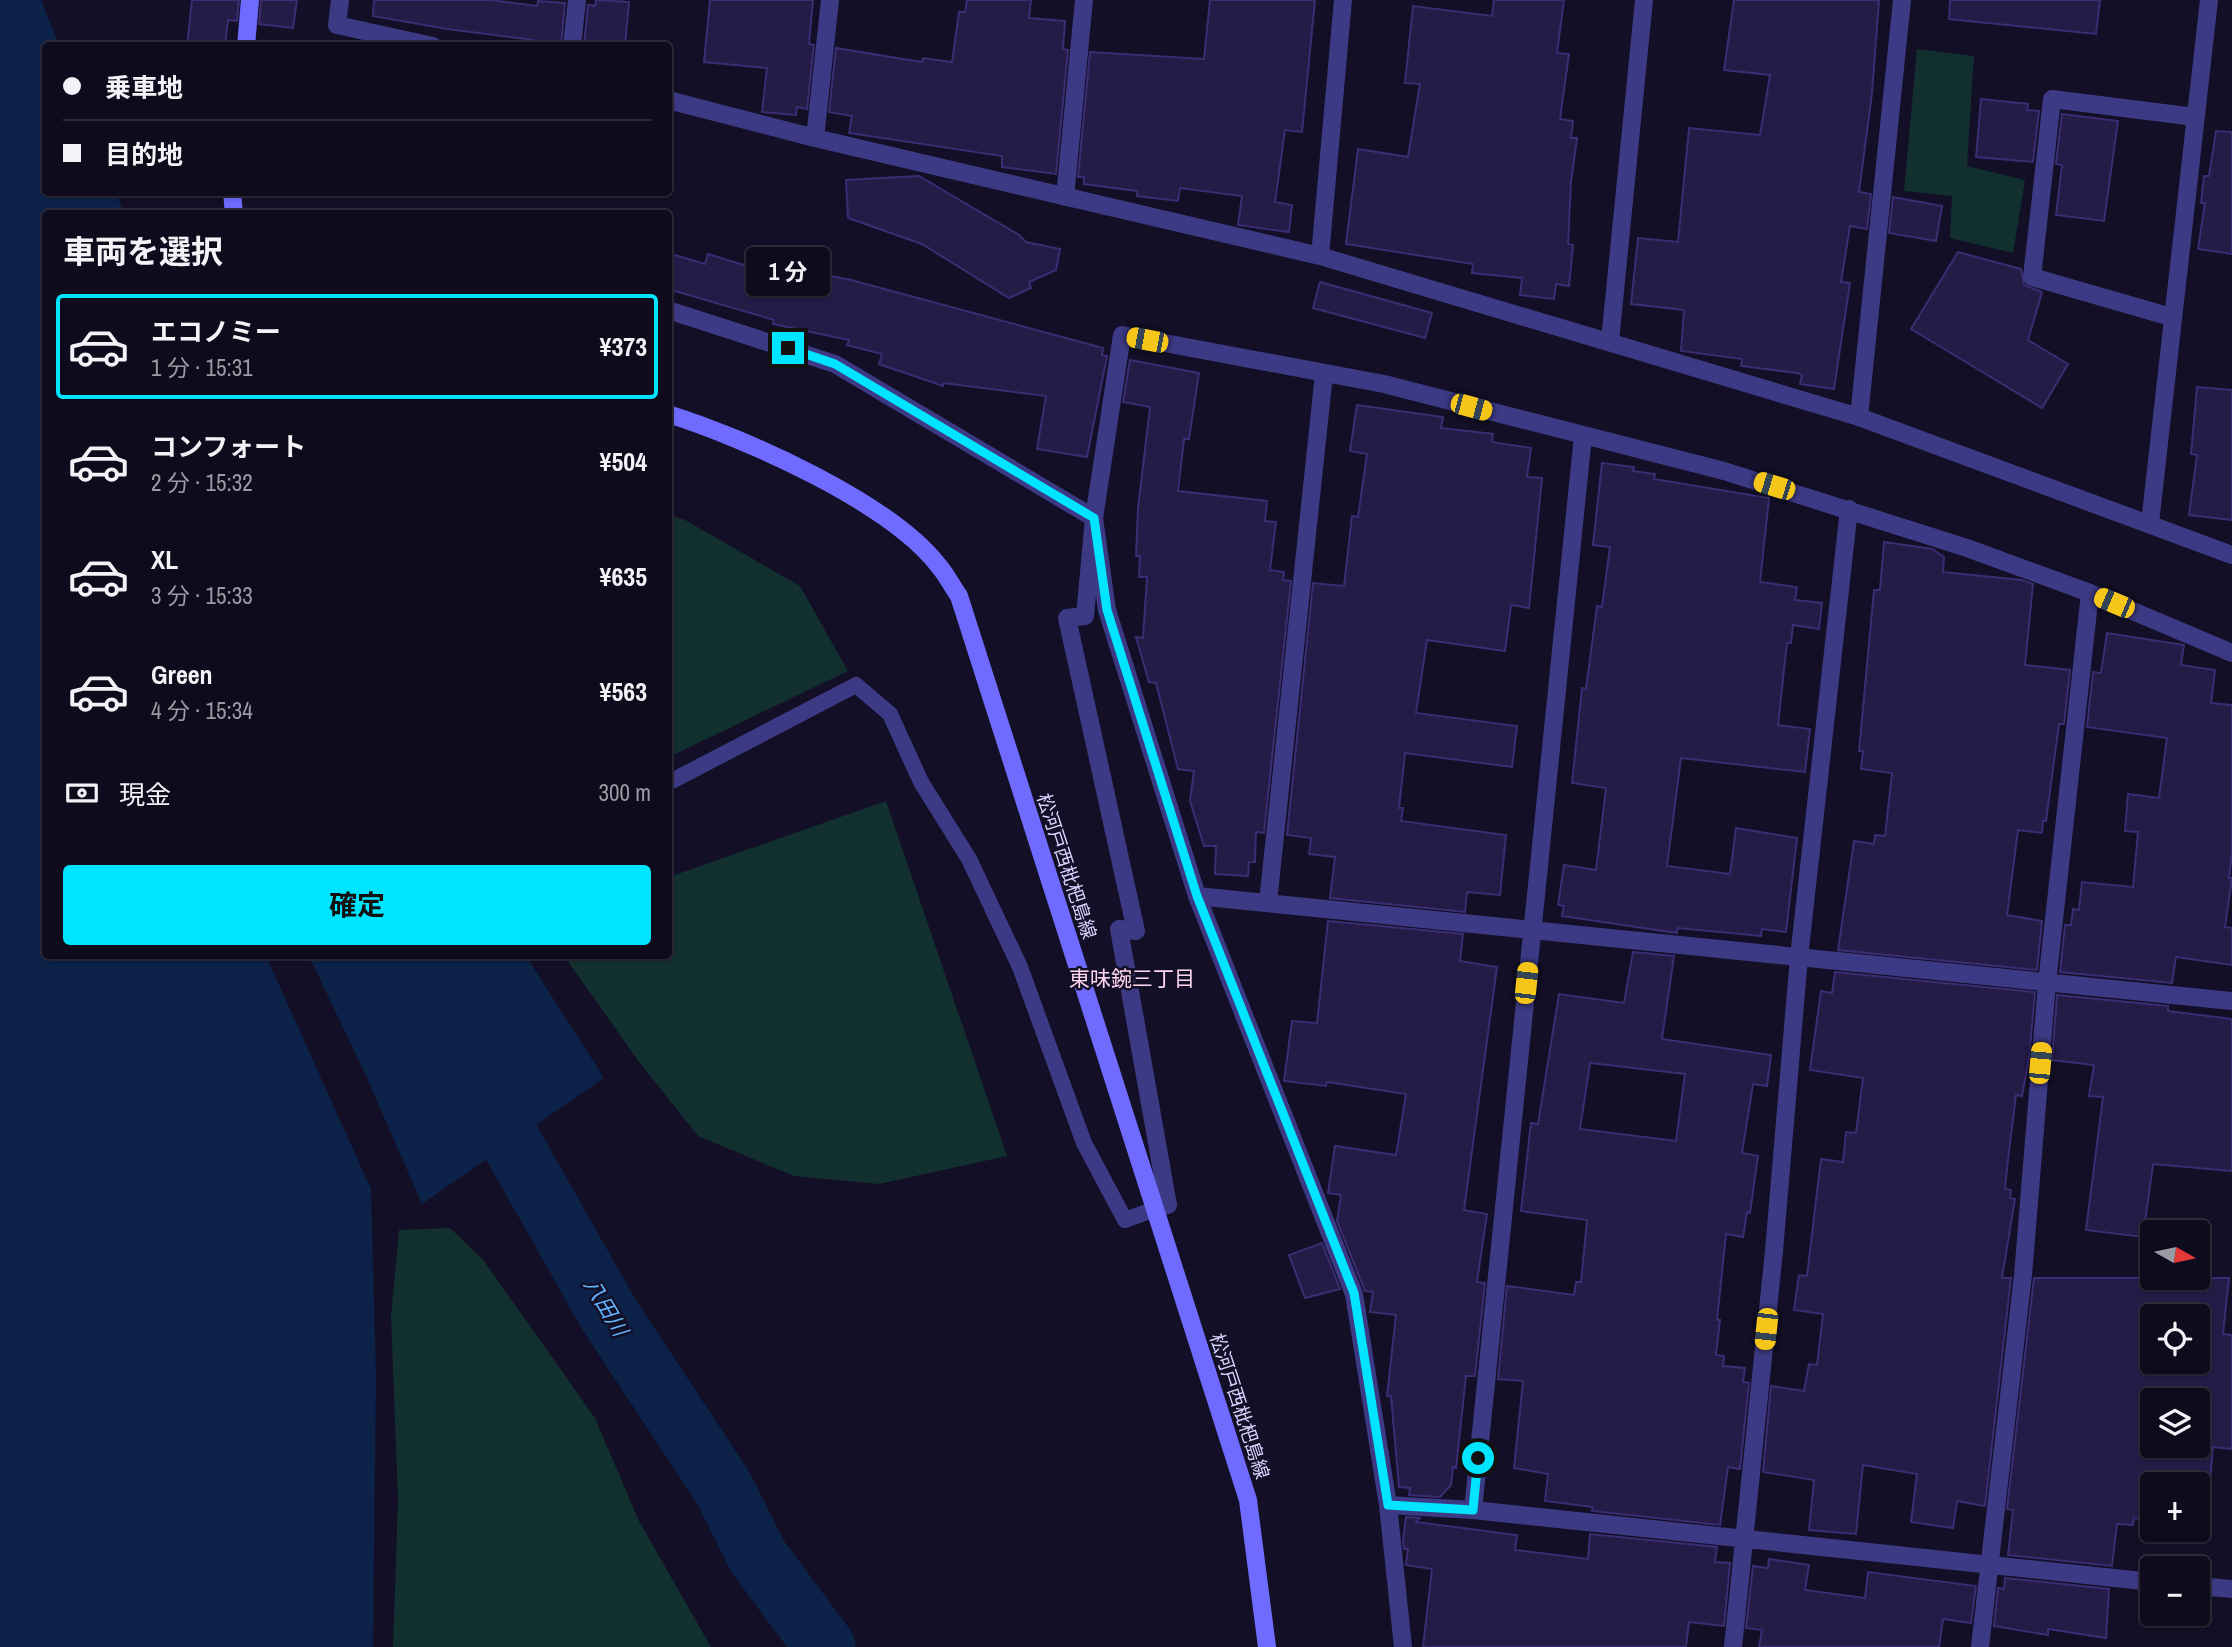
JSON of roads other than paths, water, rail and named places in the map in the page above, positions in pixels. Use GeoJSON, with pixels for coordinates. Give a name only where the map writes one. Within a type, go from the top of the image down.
{"type":"FeatureCollection","features":[{"type":"Feature","properties":{"kind":"main road"},"geometry":{"type":"LineString","coordinates":[[246,42],[250,0]]}},
{"type":"Feature","properties":{"kind":"main road","name":"松河戸西枇杷島線"},"geometry":{"type":"LineString","coordinates":[[672,416],[779,459],[871,506],[938,564],[959,597],[1248,1500],[1267,1647]]}},
{"type":"Feature","properties":{"kind":"street"},"geometry":{"type":"LineString","coordinates":[[340,0],[337,25],[415,42]]}},
{"type":"Feature","properties":{"kind":"street"},"geometry":{"type":"LineString","coordinates":[[572,42],[576,0]]}},
{"type":"Feature","properties":{"kind":"street"},"geometry":{"type":"LineString","coordinates":[[815,138],[830,0]]}},
{"type":"Feature","properties":{"kind":"street"},"geometry":{"type":"LineString","coordinates":[[1065,197],[1084,0]]}},
{"type":"Feature","properties":{"kind":"street"},"geometry":{"type":"LineString","coordinates":[[1320,256],[1343,0]]}},
{"type":"Feature","properties":{"kind":"street"},"geometry":{"type":"LineString","coordinates":[[1610,341],[1644,0]]}},
{"type":"Feature","properties":{"kind":"street"},"geometry":{"type":"LineString","coordinates":[[1859,417],[1902,0]]}},
{"type":"Feature","properties":{"kind":"street"},"geometry":{"type":"LineString","coordinates":[[2150,523],[2208,0]]}},
{"type":"Feature","properties":{"kind":"street"},"geometry":{"type":"LineString","coordinates":[[2171,317],[2032,277],[2052,99],[2194,117]]}},
{"type":"Feature","properties":{"kind":"street"},"geometry":{"type":"LineString","coordinates":[[672,101],[815,138],[1320,256],[1859,417],[2232,555]]}},
{"type":"Feature","properties":{"kind":"street"},"geometry":{"type":"LineString","coordinates":[[672,311],[835,364],[1094,518]]}},
{"type":"Feature","properties":{"kind":"street"},"geometry":{"type":"LineString","coordinates":[[1155,1209],[1168,1205],[1119,929],[1136,931],[1067,618],[1084,616],[1094,518],[1122,335],[1384,384],[1724,471],[1849,509],[2091,593],[2232,653]]}},
{"type":"Feature","properties":{"kind":"street"},"geometry":{"type":"LineString","coordinates":[[1268,902],[1324,374]]}},
{"type":"Feature","properties":{"kind":"street"},"geometry":{"type":"LineString","coordinates":[[1473,1510],[1583,436]]}},
{"type":"Feature","properties":{"kind":"street"},"geometry":{"type":"LineString","coordinates":[[1733,1647],[1799,957],[1849,509]]}},
{"type":"Feature","properties":{"kind":"street"},"geometry":{"type":"LineString","coordinates":[[1094,518],[1107,610],[1197,896],[1354,1293],[1388,1505],[1403,1647]]}},
{"type":"Feature","properties":{"kind":"street"},"geometry":{"type":"LineString","coordinates":[[1980,1647],[2023,1275],[2047,983],[2091,593]]}},
{"type":"Feature","properties":{"kind":"street"},"geometry":{"type":"LineString","coordinates":[[1197,896],[2232,1001]]}},
{"type":"Feature","properties":{"kind":"street"},"geometry":{"type":"LineString","coordinates":[[1388,1505],[1473,1510],[2140,1581]]}},
{"type":"Feature","properties":{"kind":"street"},"geometry":{"type":"LineString","coordinates":[[2210,1587],[2232,1590]]}},
{"type":"Feature","properties":{"kind":"lane"},"geometry":{"type":"LineString","coordinates":[[672,781],[856,685],[890,714],[921,782],[969,859],[1020,967],[1084,1143],[1125,1220],[1155,1209]]}},
{"type":"Feature","properties":{"kind":"water"},"geometry":{"type":"Polygon","coordinates":[[[0,0],[41,0],[58,42],[42,42],[42,196],[117,196],[123,210],[42,210],[42,959],[267,959],[371,1189],[376,1375],[373,1647],[0,1647],[0,0]]]}},
{"type":"Feature","properties":{"kind":"water"},"geometry":{"type":"Polygon","coordinates":[[[310,959],[528,959],[604,1078],[422,1204],[367,1078],[310,959]]]}},
{"type":"Feature","properties":{"kind":"waterway","name":"八田川"},"geometry":{"type":"LineString","coordinates":[[408,959],[608,1313],[724,1489],[758,1557],[825,1647]]}},
{"type":"Feature","properties":{"kind":"district","name":"東味鋺三丁目"},"geometry":{"type":"Point","coordinates":[1132,978]}}]}
